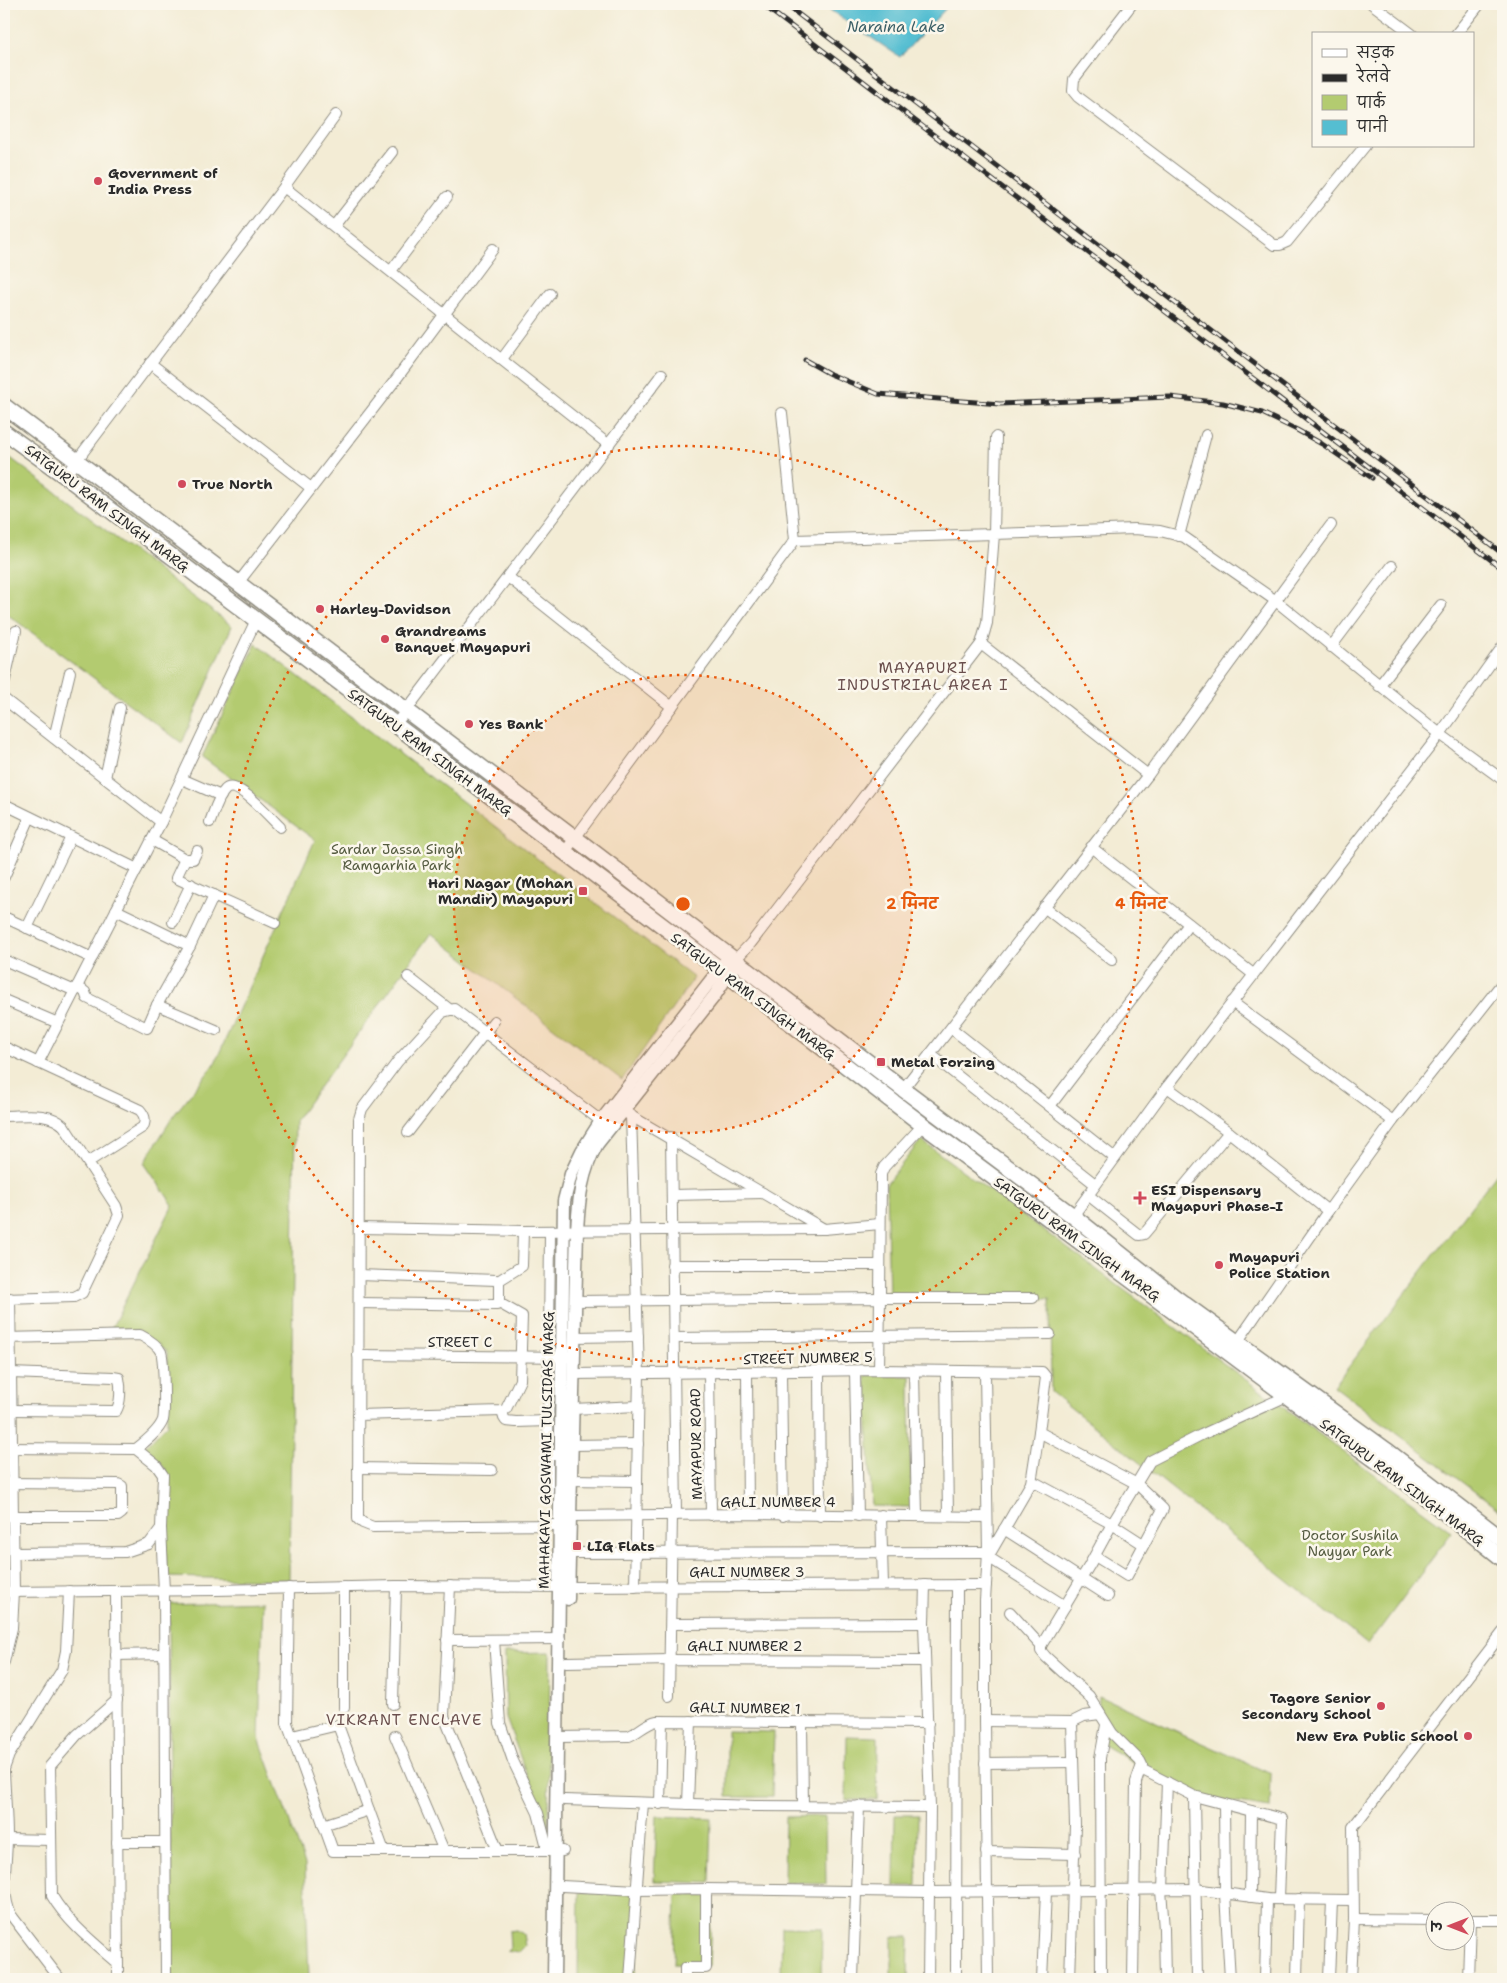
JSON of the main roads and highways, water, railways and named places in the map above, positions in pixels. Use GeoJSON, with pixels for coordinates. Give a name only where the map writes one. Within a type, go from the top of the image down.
{"type":"FeatureCollection","features":[{"type":"Feature","properties":{"kind":"main road","name":"SATGURU RAM SINGH MARG"},"geometry":{"type":"LineString","coordinates":[[4,406],[575,838],[923,1125],[1287,1396],[1414,1488],[1503,1559]]}},
{"type":"Feature","properties":{"kind":"main road","name":"SATGURU RAM SINGH MARG"},"geometry":{"type":"LineString","coordinates":[[4,432],[564,853],[731,965],[903,1089],[1073,1216],[1176,1298],[1238,1341],[1386,1450],[1503,1540]]}},
{"type":"Feature","properties":{"kind":"water","name":"Naraina Lake"},"geometry":{"type":"Polygon","coordinates":[[[821,4],[950,4],[900,57],[821,4]]]}},
{"type":"Feature","properties":{"kind":"railway"},"geometry":{"type":"LineString","coordinates":[[762,4],[1503,569]]}},
{"type":"Feature","properties":{"kind":"railway"},"geometry":{"type":"LineString","coordinates":[[785,4],[1503,554]]}},
{"type":"Feature","properties":{"kind":"railway"},"geometry":{"type":"LineString","coordinates":[[805,360],[830,374],[878,394],[1000,404],[1170,397],[1223,403],[1262,413],[1297,430],[1322,444],[1372,478]]}},
{"type":"Feature","properties":{"kind":"place","name":"Government of India Press"},"geometry":{"type":"Point","coordinates":[98,181]}},
{"type":"Feature","properties":{"kind":"place","name":"True North"},"geometry":{"type":"Point","coordinates":[182,484]}},
{"type":"Feature","properties":{"kind":"place","name":"Harley-Davidson"},"geometry":{"type":"Point","coordinates":[320,609]}},
{"type":"Feature","properties":{"kind":"place","name":"Grandreams Banquet Mayapuri"},"geometry":{"type":"Point","coordinates":[385,639]}},
{"type":"Feature","properties":{"kind":"place","name":"Yes Bank"},"geometry":{"type":"Point","coordinates":[469,724]}},
{"type":"Feature","properties":{"kind":"place","name":"Hari Nagar (Mohan Mandir) Mayapuri"},"geometry":{"type":"Point","coordinates":[583,891]}},
{"type":"Feature","properties":{"kind":"place","name":"Metal Forzing"},"geometry":{"type":"Point","coordinates":[881,1062]}},
{"type":"Feature","properties":{"kind":"place","name":"ESI Dispensary Mayapuri Phase-I"},"geometry":{"type":"Point","coordinates":[1140,1198]}},
{"type":"Feature","properties":{"kind":"place","name":"Mayapuri Police Station"},"geometry":{"type":"Point","coordinates":[1219,1265]}},
{"type":"Feature","properties":{"kind":"place","name":"LIG Flats"},"geometry":{"type":"Point","coordinates":[577,1546]}},
{"type":"Feature","properties":{"kind":"place","name":"Tagore Senior Secondary School"},"geometry":{"type":"Point","coordinates":[1381,1706]}},
{"type":"Feature","properties":{"kind":"place","name":"New Era Public School"},"geometry":{"type":"Point","coordinates":[1468,1736]}},
{"type":"Feature","properties":{"kind":"district","name":"MAYAPURI INDUSTRIAL AREA I"},"geometry":{"type":"Point","coordinates":[923,676]}},
{"type":"Feature","properties":{"kind":"district","name":"VIKRANT ENCLAVE"},"geometry":{"type":"Point","coordinates":[404,1720]}},
{"type":"Feature","properties":{"kind":"park label","name":"Sardar Jassa Singh Ramgarhia Park"},"geometry":{"type":"Point","coordinates":[397,858]}},
{"type":"Feature","properties":{"kind":"park label","name":"Doctor Sushila Nayyar Park"},"geometry":{"type":"Point","coordinates":[1350,1544]}}]}
